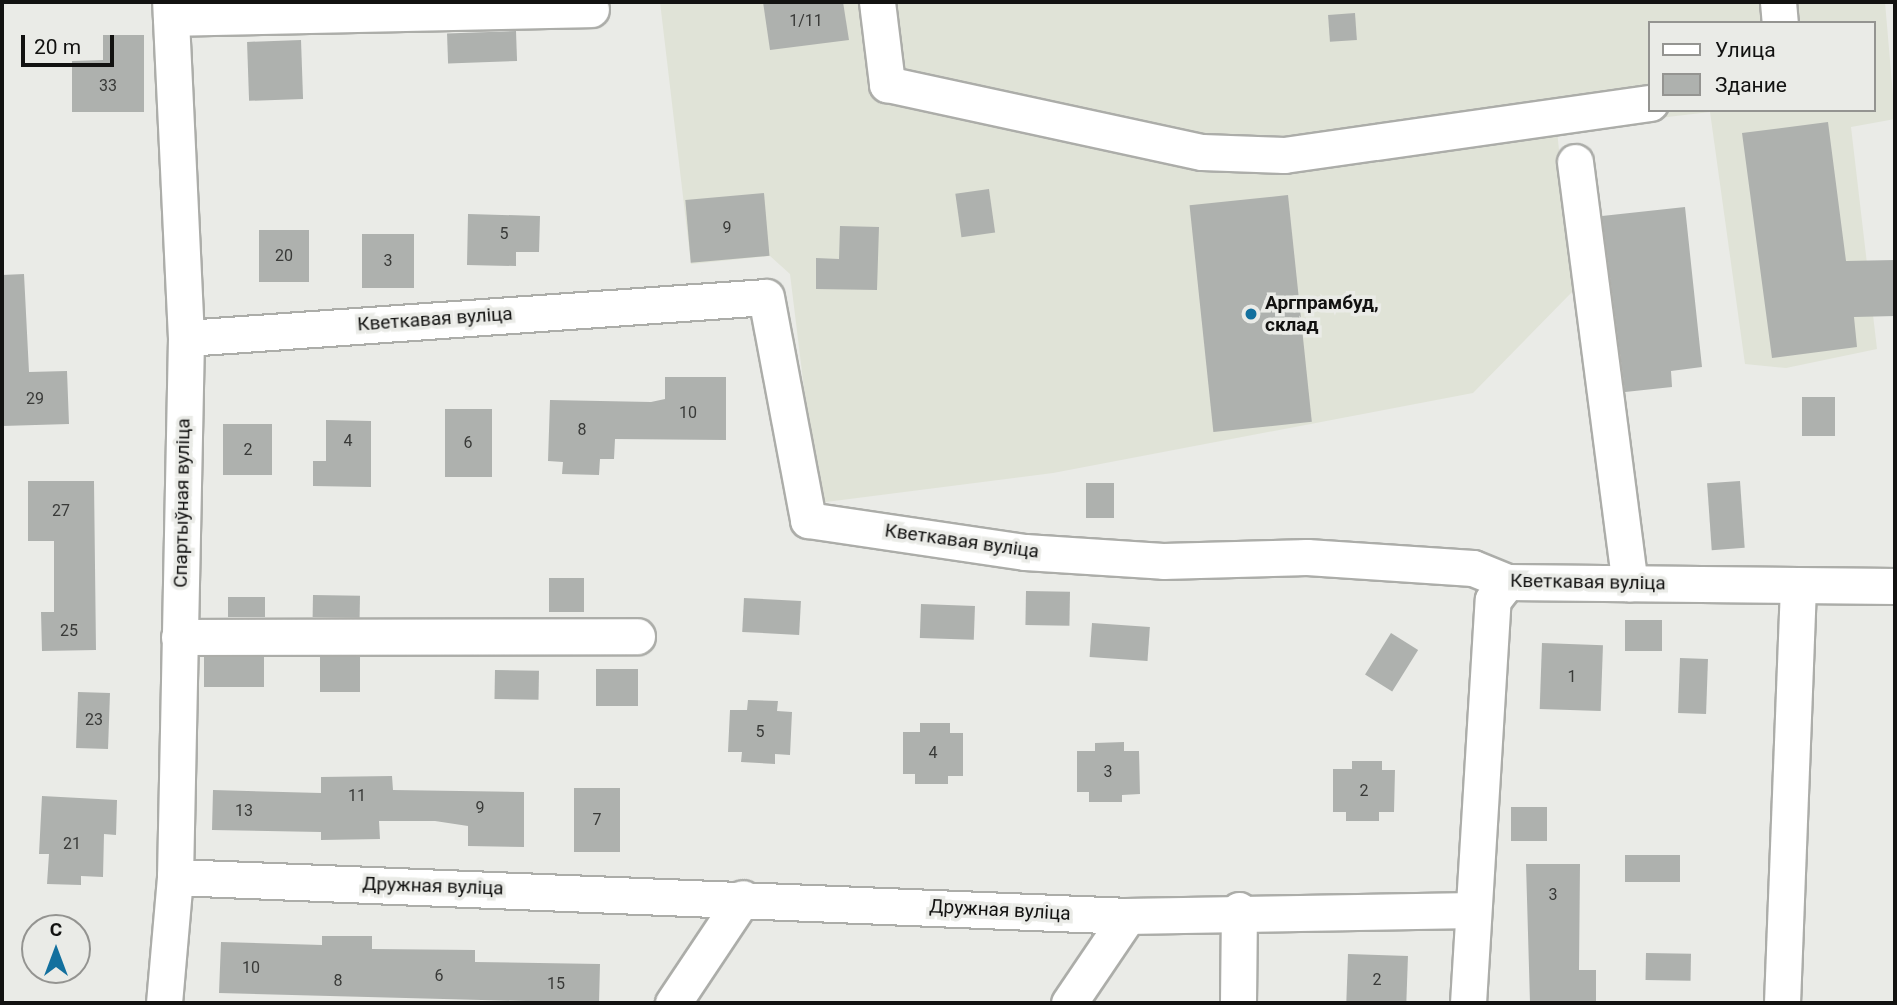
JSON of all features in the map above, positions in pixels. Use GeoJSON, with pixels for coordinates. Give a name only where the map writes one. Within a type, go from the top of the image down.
{"type":"FeatureCollection","features":[{"type":"Feature","properties":{"kind":"street"},"geometry":{"type":"LineString","coordinates":[[877,2],[887,84],[1202,152],[1284,155],[1648,103]]}},
{"type":"Feature","properties":{"kind":"street"},"geometry":{"type":"LineString","coordinates":[[1777,2],[1780,21]]}},
{"type":"Feature","properties":{"kind":"street"},"geometry":{"type":"LineString","coordinates":[[171,10],[591,9]]}},
{"type":"Feature","properties":{"kind":"street","name":"Спартыўная вуліца"},"geometry":{"type":"LineString","coordinates":[[163,1003],[185,877],[179,637],[199,337],[171,10]]}},
{"type":"Feature","properties":{"kind":"street"},"geometry":{"type":"LineString","coordinates":[[1575,162],[1630,583]]}},
{"type":"Feature","properties":{"kind":"street","name":"Кветкавая вуліца"},"geometry":{"type":"LineString","coordinates":[[199,337],[766,297],[808,520],[1025,552],[1163,561],[1321,558],[1473,568],[1507,582],[1798,588],[1895,586]]}},
{"type":"Feature","properties":{"kind":"street"},"geometry":{"type":"LineString","coordinates":[[1468,1003],[1471,910],[1493,600],[1507,582]]}},
{"type":"Feature","properties":{"kind":"street"},"geometry":{"type":"LineString","coordinates":[[1782,1003],[1798,588]]}},
{"type":"Feature","properties":{"kind":"street"},"geometry":{"type":"LineString","coordinates":[[179,637],[637,636]]}},
{"type":"Feature","properties":{"kind":"street","name":"Дружная вуліца"},"geometry":{"type":"LineString","coordinates":[[185,877],[1128,916],[1238,910],[1471,910]]}},
{"type":"Feature","properties":{"kind":"street"},"geometry":{"type":"LineString","coordinates":[[673,1003],[743,898]]}},
{"type":"Feature","properties":{"kind":"street"},"geometry":{"type":"LineString","coordinates":[[1238,910],[1238,1003]]}},
{"type":"Feature","properties":{"kind":"street"},"geometry":{"type":"LineString","coordinates":[[1069,1003],[1128,916]]}},
{"type":"Feature","properties":{"kind":"shaded area"},"geometry":{"type":"Polygon","coordinates":[[[660,2],[1885,2],[1895,119],[1851,127],[1877,349],[1786,368],[1745,364],[1710,112],[1557,130],[1573,291],[1473,393],[1053,473],[818,503],[790,274],[770,256],[691,264],[660,2]]]}},
{"type":"Feature","properties":{"kind":"building"},"geometry":{"type":"Polygon","coordinates":[[[763,2],[843,2],[849,40],[770,50],[763,2]]]}},
{"type":"Feature","properties":{"kind":"building"},"geometry":{"type":"Polygon","coordinates":[[[1355,13],[1357,40],[1330,42],[1328,15],[1355,13]]]}},
{"type":"Feature","properties":{"kind":"building"},"geometry":{"type":"Polygon","coordinates":[[[516,31],[517,61],[448,63],[447,33],[516,31]]]}},
{"type":"Feature","properties":{"kind":"building"},"geometry":{"type":"Polygon","coordinates":[[[103,35],[144,35],[144,112],[72,112],[72,61],[103,60],[103,35]]]}},
{"type":"Feature","properties":{"kind":"building"},"geometry":{"type":"Polygon","coordinates":[[[301,40],[303,99],[249,101],[247,42],[301,40]]]}},
{"type":"Feature","properties":{"kind":"building"},"geometry":{"type":"Polygon","coordinates":[[[1828,122],[1846,261],[1895,260],[1895,316],[1854,317],[1857,347],[1772,358],[1742,133],[1828,122]]]}},
{"type":"Feature","properties":{"kind":"building"},"geometry":{"type":"Polygon","coordinates":[[[989,189],[995,233],[961,237],[955,194],[989,189]]]}},
{"type":"Feature","properties":{"kind":"building"},"geometry":{"type":"Polygon","coordinates":[[[764,193],[769,256],[691,263],[685,200],[764,193]]]}},
{"type":"Feature","properties":{"kind":"building","name":"Аргпрамбуд, склад"},"geometry":{"type":"Polygon","coordinates":[[[1288,195],[1312,422],[1213,432],[1190,205],[1288,195]]]}},
{"type":"Feature","properties":{"kind":"building"},"geometry":{"type":"Polygon","coordinates":[[[1685,207],[1702,367],[1671,371],[1672,387],[1625,392],[1602,216],[1685,207]]]}},
{"type":"Feature","properties":{"kind":"building"},"geometry":{"type":"Polygon","coordinates":[[[468,214],[540,216],[539,252],[516,252],[516,266],[467,265],[468,214]]]}},
{"type":"Feature","properties":{"kind":"building"},"geometry":{"type":"Polygon","coordinates":[[[840,226],[879,227],[877,290],[816,289],[816,258],[839,259],[840,226]]]}},
{"type":"Feature","properties":{"kind":"building"},"geometry":{"type":"Polygon","coordinates":[[[259,230],[309,230],[309,282],[259,282],[259,230]]]}},
{"type":"Feature","properties":{"kind":"building"},"geometry":{"type":"Polygon","coordinates":[[[362,234],[414,234],[414,288],[362,288],[362,234]]]}},
{"type":"Feature","properties":{"kind":"building"},"geometry":{"type":"Polygon","coordinates":[[[24,274],[29,372],[67,371],[69,424],[2,426],[2,275],[24,274]]]}},
{"type":"Feature","properties":{"kind":"building"},"geometry":{"type":"Polygon","coordinates":[[[665,377],[726,377],[726,440],[615,439],[614,459],[600,459],[599,475],[562,474],[563,462],[548,461],[550,400],[651,402],[665,399],[665,377]]]}},
{"type":"Feature","properties":{"kind":"building"},"geometry":{"type":"Polygon","coordinates":[[[1802,397],[1835,397],[1835,436],[1802,436],[1802,397]]]}},
{"type":"Feature","properties":{"kind":"building"},"geometry":{"type":"Polygon","coordinates":[[[445,409],[492,409],[492,477],[445,477],[445,409]]]}},
{"type":"Feature","properties":{"kind":"building"},"geometry":{"type":"Polygon","coordinates":[[[326,420],[371,421],[371,487],[313,486],[313,461],[326,461],[326,420]]]}},
{"type":"Feature","properties":{"kind":"building"},"geometry":{"type":"Polygon","coordinates":[[[223,424],[272,424],[272,475],[223,475],[223,424]]]}},
{"type":"Feature","properties":{"kind":"building"},"geometry":{"type":"Polygon","coordinates":[[[28,481],[94,481],[96,650],[42,651],[41,612],[54,612],[54,541],[28,541],[28,481]]]}},
{"type":"Feature","properties":{"kind":"building"},"geometry":{"type":"Polygon","coordinates":[[[1740,481],[1745,548],[1712,550],[1707,483],[1740,481]]]}},
{"type":"Feature","properties":{"kind":"building"},"geometry":{"type":"Polygon","coordinates":[[[1086,483],[1114,483],[1114,518],[1086,518],[1086,483]]]}},
{"type":"Feature","properties":{"kind":"building"},"geometry":{"type":"Polygon","coordinates":[[[549,578],[584,578],[584,612],[549,612],[549,578]]]}},
{"type":"Feature","properties":{"kind":"building"},"geometry":{"type":"Polygon","coordinates":[[[1026,591],[1070,592],[1069,626],[1025,625],[1026,591]]]}},
{"type":"Feature","properties":{"kind":"building"},"geometry":{"type":"Polygon","coordinates":[[[313,595],[360,596],[360,618],[313,617],[313,595]]]}},
{"type":"Feature","properties":{"kind":"building"},"geometry":{"type":"Polygon","coordinates":[[[228,597],[265,597],[265,617],[228,617],[228,597]]]}},
{"type":"Feature","properties":{"kind":"building"},"geometry":{"type":"Polygon","coordinates":[[[744,598],[801,601],[799,635],[742,632],[744,598]]]}},
{"type":"Feature","properties":{"kind":"building"},"geometry":{"type":"Polygon","coordinates":[[[921,604],[975,606],[974,640],[920,638],[921,604]]]}},
{"type":"Feature","properties":{"kind":"building"},"geometry":{"type":"Polygon","coordinates":[[[1625,620],[1662,620],[1662,651],[1625,651],[1625,620]]]}},
{"type":"Feature","properties":{"kind":"building"},"geometry":{"type":"Polygon","coordinates":[[[1092,623],[1150,627],[1147,661],[1090,657],[1092,623]]]}},
{"type":"Feature","properties":{"kind":"building"},"geometry":{"type":"Polygon","coordinates":[[[1391,633],[1418,650],[1392,692],[1365,675],[1391,633]]]}},
{"type":"Feature","properties":{"kind":"building"},"geometry":{"type":"Polygon","coordinates":[[[1542,643],[1603,645],[1601,711],[1540,709],[1542,643]]]}},
{"type":"Feature","properties":{"kind":"building"},"geometry":{"type":"Polygon","coordinates":[[[204,657],[264,657],[264,687],[204,687],[204,657]]]}},
{"type":"Feature","properties":{"kind":"building"},"geometry":{"type":"Polygon","coordinates":[[[320,657],[360,657],[360,692],[320,692],[320,657]]]}},
{"type":"Feature","properties":{"kind":"building"},"geometry":{"type":"Polygon","coordinates":[[[1680,658],[1708,659],[1706,714],[1678,713],[1680,658]]]}},
{"type":"Feature","properties":{"kind":"building"},"geometry":{"type":"Polygon","coordinates":[[[596,669],[638,669],[638,706],[596,706],[596,669]]]}},
{"type":"Feature","properties":{"kind":"building"},"geometry":{"type":"Polygon","coordinates":[[[495,670],[539,671],[538,700],[494,699],[495,670]]]}},
{"type":"Feature","properties":{"kind":"building"},"geometry":{"type":"Polygon","coordinates":[[[78,692],[110,693],[108,749],[76,748],[78,692]]]}},
{"type":"Feature","properties":{"kind":"building"},"geometry":{"type":"Polygon","coordinates":[[[748,700],[778,701],[777,711],[792,712],[790,755],[775,754],[775,764],[741,762],[742,752],[728,752],[730,710],[747,710],[748,700]]]}},
{"type":"Feature","properties":{"kind":"building"},"geometry":{"type":"Polygon","coordinates":[[[920,723],[950,723],[950,733],[963,733],[963,776],[948,776],[948,784],[915,784],[915,774],[903,774],[903,732],[920,732],[920,723]]]}},
{"type":"Feature","properties":{"kind":"building"},"geometry":{"type":"Polygon","coordinates":[[[1124,742],[1124,751],[1139,751],[1140,794],[1122,795],[1122,802],[1089,802],[1089,792],[1077,792],[1077,751],[1095,751],[1095,743],[1124,742]]]}},
{"type":"Feature","properties":{"kind":"building"},"geometry":{"type":"Polygon","coordinates":[[[1352,761],[1382,761],[1382,770],[1395,770],[1394,812],[1379,812],[1379,821],[1346,821],[1346,812],[1333,812],[1333,769],[1352,769],[1352,761]]]}},
{"type":"Feature","properties":{"kind":"building"},"geometry":{"type":"Polygon","coordinates":[[[392,776],[393,790],[524,792],[524,847],[468,846],[468,826],[435,821],[379,821],[380,839],[321,840],[321,832],[212,830],[213,790],[321,793],[321,777],[392,776]]]}},
{"type":"Feature","properties":{"kind":"building"},"geometry":{"type":"Polygon","coordinates":[[[574,788],[620,788],[620,852],[574,852],[574,788]]]}},
{"type":"Feature","properties":{"kind":"building"},"geometry":{"type":"Polygon","coordinates":[[[42,796],[117,800],[116,835],[104,834],[103,877],[81,876],[81,885],[47,884],[49,854],[39,854],[42,796]]]}},
{"type":"Feature","properties":{"kind":"building"},"geometry":{"type":"Polygon","coordinates":[[[1511,807],[1547,807],[1547,841],[1511,841],[1511,807]]]}},
{"type":"Feature","properties":{"kind":"building"},"geometry":{"type":"Polygon","coordinates":[[[1625,855],[1680,855],[1680,882],[1625,882],[1625,855]]]}},
{"type":"Feature","properties":{"kind":"building"},"geometry":{"type":"Polygon","coordinates":[[[1526,864],[1580,864],[1579,970],[1596,970],[1596,1003],[1530,1003],[1526,864]]]}},
{"type":"Feature","properties":{"kind":"building"},"geometry":{"type":"Polygon","coordinates":[[[322,936],[372,936],[372,949],[475,950],[475,962],[600,964],[599,1003],[219,993],[221,942],[322,945],[322,936]]]}},
{"type":"Feature","properties":{"kind":"building"},"geometry":{"type":"Polygon","coordinates":[[[1646,953],[1691,954],[1691,981],[1646,980],[1646,953]]]}},
{"type":"Feature","properties":{"kind":"building"},"geometry":{"type":"Polygon","coordinates":[[[1348,954],[1408,956],[1406,1003],[1346,1003],[1348,954]]]}},
{"type":"Feature","properties":{"kind":"place","name":"Аргпрамбуд, склад"},"geometry":{"type":"Point","coordinates":[1251,314]}}]}
